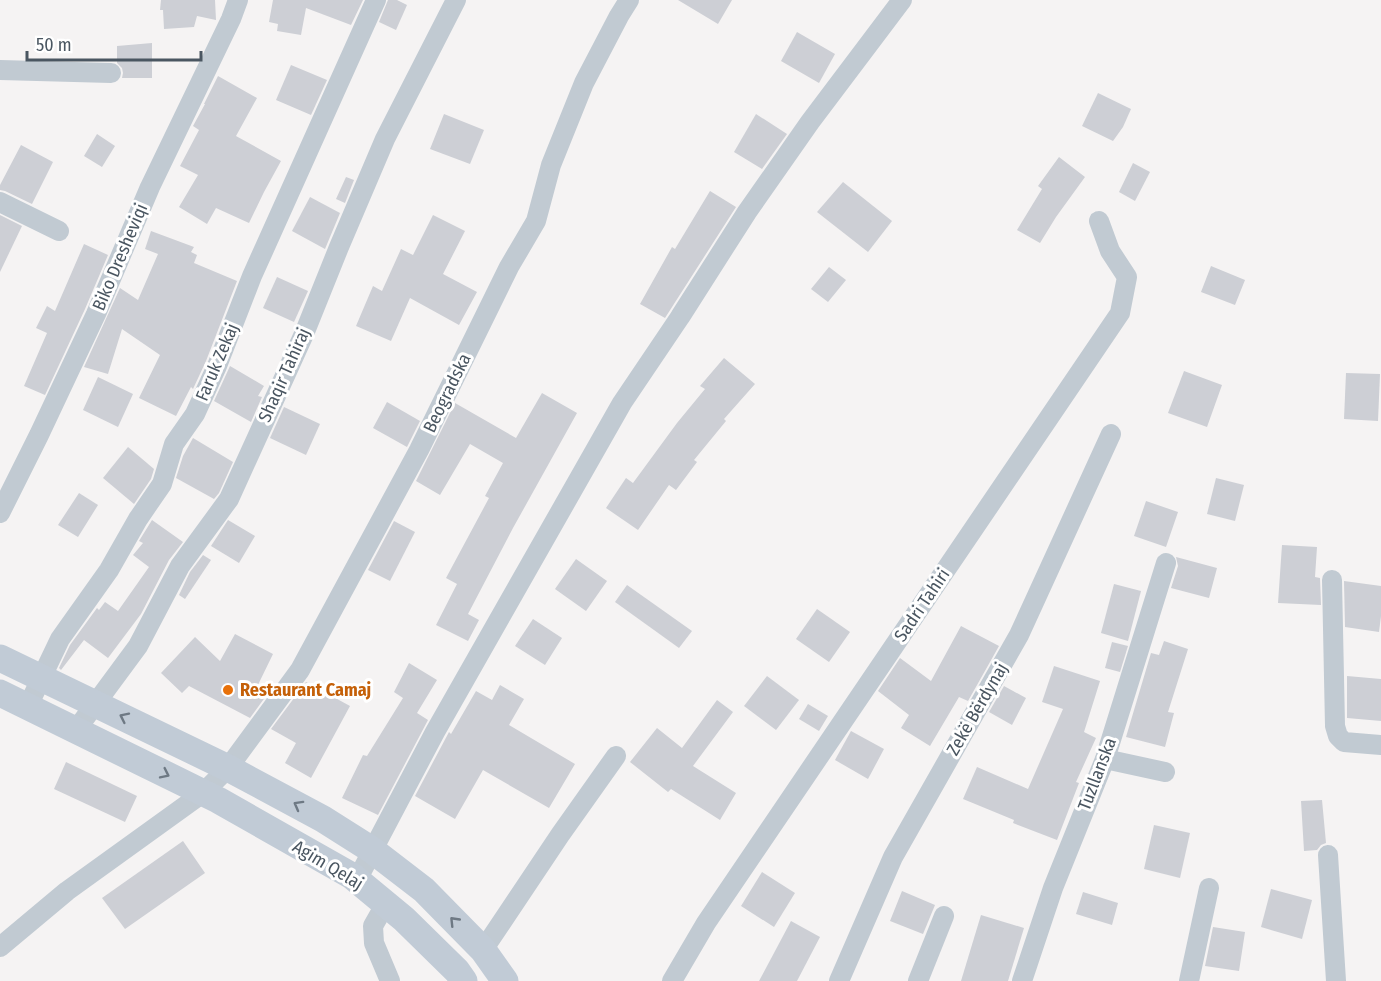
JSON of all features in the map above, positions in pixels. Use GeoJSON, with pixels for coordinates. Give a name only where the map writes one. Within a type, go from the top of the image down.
{"type":"FeatureCollection","features":[{"type":"Feature","properties":{"kind":"main road","name":"Agim Qelaj"},"geometry":{"type":"LineString","coordinates":[[0,658],[228,768],[323,819],[372,850],[424,890],[483,950],[506,981]]}},
{"type":"Feature","properties":{"kind":"main road","name":"Agim Qelaj"},"geometry":{"type":"LineString","coordinates":[[0,693],[203,793],[357,880],[404,919],[457,970],[464,981]]}},
{"type":"Feature","properties":{"kind":"street","name":"Biko Dresheviqi"},"geometry":{"type":"LineString","coordinates":[[0,513],[96,314],[150,187],[238,0]]}},
{"type":"Feature","properties":{"kind":"street","name":"Faruk Zekaj"},"geometry":{"type":"LineString","coordinates":[[28,706],[60,639],[109,570],[138,519],[162,484],[174,444],[195,414],[217,366],[252,276],[376,0]]}},
{"type":"Feature","properties":{"kind":"street","name":"Shaqir Tahiraj"},"geometry":{"type":"LineString","coordinates":[[76,730],[138,646],[180,566],[229,499],[304,334],[385,139],[456,0]]}},
{"type":"Feature","properties":{"kind":"street","name":"Beogradska"},"geometry":{"type":"LineString","coordinates":[[228,768],[300,670],[419,450],[509,267],[536,221],[551,165],[584,82],[629,0]]}},
{"type":"Feature","properties":{"kind":"street"},"geometry":{"type":"LineString","coordinates":[[357,880],[435,732],[622,403],[747,212],[810,122],[902,0]]}},
{"type":"Feature","properties":{"kind":"street"},"geometry":{"type":"LineString","coordinates":[[0,70],[111,73]]}},
{"type":"Feature","properties":{"kind":"street"},"geometry":{"type":"LineString","coordinates":[[0,202],[59,231]]}},
{"type":"Feature","properties":{"kind":"street","name":"Sadri Tahiri"},"geometry":{"type":"LineString","coordinates":[[672,981],[706,923],[1120,313],[1127,277],[1110,251],[1100,221]]}},
{"type":"Feature","properties":{"kind":"street","name":"Zekë Bërdynaj"},"geometry":{"type":"LineString","coordinates":[[839,981],[893,857],[1019,635],[1111,434]]}},
{"type":"Feature","properties":{"kind":"street","name":"Tuzllanska"},"geometry":{"type":"LineString","coordinates":[[1022,981],[1053,888],[1105,759],[1166,563]]}},
{"type":"Feature","properties":{"kind":"street"},"geometry":{"type":"LineString","coordinates":[[1332,580],[1335,726],[1338,736],[1344,742],[1381,745]]}},
{"type":"Feature","properties":{"kind":"street"},"geometry":{"type":"LineString","coordinates":[[483,950],[616,756]]}},
{"type":"Feature","properties":{"kind":"street"},"geometry":{"type":"LineString","coordinates":[[1105,759],[1165,772]]}},
{"type":"Feature","properties":{"kind":"street"},"geometry":{"type":"LineString","coordinates":[[0,947],[67,891],[203,793],[228,768]]}},
{"type":"Feature","properties":{"kind":"street"},"geometry":{"type":"LineString","coordinates":[[1328,855],[1336,981]]}},
{"type":"Feature","properties":{"kind":"street"},"geometry":{"type":"LineString","coordinates":[[1189,981],[1209,888]]}},
{"type":"Feature","properties":{"kind":"street"},"geometry":{"type":"LineString","coordinates":[[386,903],[373,926],[374,943],[390,981]]}},
{"type":"Feature","properties":{"kind":"street"},"geometry":{"type":"LineString","coordinates":[[918,981],[944,916]]}},
{"type":"Feature","properties":{"kind":"building"},"geometry":{"type":"Polygon","coordinates":[[[161,0],[215,0],[216,20],[197,16],[194,27],[164,29],[163,10],[160,10],[161,0]]]}},
{"type":"Feature","properties":{"kind":"building"},"geometry":{"type":"Polygon","coordinates":[[[273,0],[363,0],[351,25],[306,8],[301,35],[277,31],[278,24],[269,22],[273,0]]]}},
{"type":"Feature","properties":{"kind":"building"},"geometry":{"type":"Polygon","coordinates":[[[388,0],[397,0],[407,5],[396,30],[379,22],[388,0]]]}},
{"type":"Feature","properties":{"kind":"building"},"geometry":{"type":"Polygon","coordinates":[[[678,0],[732,0],[718,24],[678,0]]]}},
{"type":"Feature","properties":{"kind":"building"},"geometry":{"type":"Polygon","coordinates":[[[797,32],[835,54],[819,83],[781,61],[797,32]]]}},
{"type":"Feature","properties":{"kind":"building"},"geometry":{"type":"Polygon","coordinates":[[[152,43],[152,78],[122,78],[122,68],[117,63],[117,46],[152,43]]]}},
{"type":"Feature","properties":{"kind":"building"},"geometry":{"type":"Polygon","coordinates":[[[291,65],[327,80],[311,115],[276,100],[291,65]]]}},
{"type":"Feature","properties":{"kind":"building"},"geometry":{"type":"Polygon","coordinates":[[[218,76],[257,98],[236,136],[281,161],[249,223],[216,208],[207,224],[179,207],[198,175],[180,166],[199,130],[193,126],[218,76]]]}},
{"type":"Feature","properties":{"kind":"building"},"geometry":{"type":"Polygon","coordinates":[[[1098,93],[1131,109],[1123,127],[1113,141],[1082,126],[1098,93]]]}},
{"type":"Feature","properties":{"kind":"building"},"geometry":{"type":"Polygon","coordinates":[[[444,114],[484,130],[470,164],[430,149],[444,114]]]}},
{"type":"Feature","properties":{"kind":"building"},"geometry":{"type":"Polygon","coordinates":[[[756,114],[787,134],[762,169],[734,152],[756,114]]]}},
{"type":"Feature","properties":{"kind":"building"},"geometry":{"type":"Polygon","coordinates":[[[97,134],[115,146],[102,167],[84,156],[97,134]]]}},
{"type":"Feature","properties":{"kind":"building"},"geometry":{"type":"Polygon","coordinates":[[[21,145],[53,162],[32,204],[0,190],[0,185],[21,145]]]}},
{"type":"Feature","properties":{"kind":"building"},"geometry":{"type":"Polygon","coordinates":[[[1059,157],[1085,177],[1040,243],[1017,230],[1042,189],[1038,186],[1059,157]]]}},
{"type":"Feature","properties":{"kind":"building"},"geometry":{"type":"Polygon","coordinates":[[[1133,163],[1150,172],[1135,201],[1119,192],[1133,163]]]}},
{"type":"Feature","properties":{"kind":"building"},"geometry":{"type":"Polygon","coordinates":[[[346,177],[354,180],[345,203],[336,199],[346,177]]]}},
{"type":"Feature","properties":{"kind":"building"},"geometry":{"type":"Polygon","coordinates":[[[843,182],[892,221],[868,252],[817,212],[843,182]]]}},
{"type":"Feature","properties":{"kind":"building"},"geometry":{"type":"Polygon","coordinates":[[[710,191],[736,207],[665,318],[640,304],[672,247],[675,249],[710,191]]]}},
{"type":"Feature","properties":{"kind":"building"},"geometry":{"type":"Polygon","coordinates":[[[310,197],[340,213],[325,249],[292,231],[310,197]]]}},
{"type":"Feature","properties":{"kind":"building"},"geometry":{"type":"Polygon","coordinates":[[[0,215],[22,226],[0,272],[0,215]]]}},
{"type":"Feature","properties":{"kind":"building"},"geometry":{"type":"Polygon","coordinates":[[[433,215],[465,231],[443,274],[477,292],[459,325],[410,298],[391,341],[356,326],[373,286],[382,291],[401,249],[413,255],[433,215]]]}},
{"type":"Feature","properties":{"kind":"building"},"geometry":{"type":"Polygon","coordinates":[[[151,231],[194,247],[191,252],[197,255],[194,263],[237,281],[206,361],[193,389],[191,387],[176,416],[139,398],[160,355],[122,329],[108,374],[84,367],[120,288],[138,300],[158,254],[145,249],[151,231]]]}},
{"type":"Feature","properties":{"kind":"building"},"geometry":{"type":"Polygon","coordinates":[[[84,244],[108,255],[45,395],[24,386],[47,333],[36,328],[47,306],[55,311],[84,244]]]}},
{"type":"Feature","properties":{"kind":"building"},"geometry":{"type":"Polygon","coordinates":[[[1211,266],[1245,280],[1235,305],[1201,292],[1211,266]]]}},
{"type":"Feature","properties":{"kind":"building"},"geometry":{"type":"Polygon","coordinates":[[[829,267],[846,280],[828,302],[811,289],[829,267]]]}},
{"type":"Feature","properties":{"kind":"building"},"geometry":{"type":"Polygon","coordinates":[[[277,277],[308,291],[294,322],[263,308],[277,277]]]}},
{"type":"Feature","properties":{"kind":"building"},"geometry":{"type":"Polygon","coordinates":[[[724,358],[755,384],[724,419],[726,421],[694,460],[697,462],[676,490],[669,485],[638,530],[606,508],[626,478],[633,483],[705,389],[700,386],[724,358]]]}},
{"type":"Feature","properties":{"kind":"building"},"geometry":{"type":"Polygon","coordinates":[[[230,366],[264,386],[258,396],[262,397],[251,422],[214,401],[230,366]]]}},
{"type":"Feature","properties":{"kind":"building"},"geometry":{"type":"Polygon","coordinates":[[[1184,371],[1222,385],[1207,427],[1168,413],[1184,371]]]}},
{"type":"Feature","properties":{"kind":"building"},"geometry":{"type":"Polygon","coordinates":[[[1346,373],[1380,374],[1378,421],[1344,419],[1346,373]]]}},
{"type":"Feature","properties":{"kind":"building"},"geometry":{"type":"Polygon","coordinates":[[[98,377],[133,394],[118,427],[83,410],[98,377]]]}},
{"type":"Feature","properties":{"kind":"building"},"geometry":{"type":"Polygon","coordinates":[[[542,393],[577,413],[468,614],[479,620],[468,641],[436,625],[457,584],[446,578],[489,498],[485,496],[503,463],[470,444],[440,495],[416,481],[455,403],[516,438],[542,393]]]}},
{"type":"Feature","properties":{"kind":"building"},"geometry":{"type":"Polygon","coordinates":[[[387,402],[420,421],[407,447],[373,428],[387,402]]]}},
{"type":"Feature","properties":{"kind":"building"},"geometry":{"type":"Polygon","coordinates":[[[284,407],[320,424],[306,455],[270,438],[284,407]]]}},
{"type":"Feature","properties":{"kind":"building"},"geometry":{"type":"Polygon","coordinates":[[[193,438],[233,462],[214,499],[176,478],[183,456],[193,438]]]}},
{"type":"Feature","properties":{"kind":"building"},"geometry":{"type":"Polygon","coordinates":[[[128,447],[154,469],[151,479],[134,504],[103,478],[128,447]]]}},
{"type":"Feature","properties":{"kind":"building"},"geometry":{"type":"Polygon","coordinates":[[[1216,478],[1244,485],[1235,521],[1207,514],[1216,478]]]}},
{"type":"Feature","properties":{"kind":"building"},"geometry":{"type":"Polygon","coordinates":[[[79,493],[98,505],[78,537],[58,525],[79,493]]]}},
{"type":"Feature","properties":{"kind":"building"},"geometry":{"type":"Polygon","coordinates":[[[1146,501],[1178,512],[1166,547],[1134,536],[1146,501]]]}},
{"type":"Feature","properties":{"kind":"building"},"geometry":{"type":"Polygon","coordinates":[[[152,520],[183,542],[169,560],[141,614],[108,658],[84,640],[61,670],[59,668],[70,645],[97,608],[99,610],[105,602],[118,611],[149,567],[133,555],[143,543],[139,541],[152,520]]]}},
{"type":"Feature","properties":{"kind":"building"},"geometry":{"type":"Polygon","coordinates":[[[228,520],[255,536],[239,563],[211,546],[228,520]]]}},
{"type":"Feature","properties":{"kind":"building"},"geometry":{"type":"Polygon","coordinates":[[[394,521],[415,532],[390,581],[368,570],[394,521]]]}},
{"type":"Feature","properties":{"kind":"building"},"geometry":{"type":"Polygon","coordinates":[[[1282,545],[1317,547],[1315,577],[1320,578],[1321,605],[1278,603],[1282,545]]]}},
{"type":"Feature","properties":{"kind":"building"},"geometry":{"type":"Polygon","coordinates":[[[203,555],[211,560],[185,599],[179,595],[190,572],[203,555]]]}},
{"type":"Feature","properties":{"kind":"building"},"geometry":{"type":"Polygon","coordinates":[[[1176,557],[1217,568],[1209,598],[1171,588],[1178,566],[1176,557]]]}},
{"type":"Feature","properties":{"kind":"building"},"geometry":{"type":"Polygon","coordinates":[[[576,559],[607,581],[586,611],[555,589],[576,559]]]}},
{"type":"Feature","properties":{"kind":"building"},"geometry":{"type":"Polygon","coordinates":[[[1344,581],[1381,586],[1379,632],[1345,627],[1344,581]]]}},
{"type":"Feature","properties":{"kind":"building"},"geometry":{"type":"Polygon","coordinates":[[[1114,584],[1141,591],[1128,641],[1101,633],[1114,584]]]}},
{"type":"Feature","properties":{"kind":"building"},"geometry":{"type":"Polygon","coordinates":[[[627,585],[692,631],[679,648],[615,602],[627,585]]]}},
{"type":"Feature","properties":{"kind":"building"},"geometry":{"type":"Polygon","coordinates":[[[817,609],[850,632],[829,662],[796,639],[817,609]]]}},
{"type":"Feature","properties":{"kind":"building"},"geometry":{"type":"Polygon","coordinates":[[[533,619],[562,638],[545,665],[515,646],[533,619]]]}},
{"type":"Feature","properties":{"kind":"building"},"geometry":{"type":"Polygon","coordinates":[[[961,626],[999,646],[968,701],[959,697],[930,746],[901,728],[909,715],[878,691],[900,658],[931,681],[961,626]]]}},
{"type":"Feature","properties":{"kind":"building"},"geometry":{"type":"Polygon","coordinates":[[[235,634],[273,654],[255,691],[266,696],[250,718],[189,686],[182,693],[161,673],[195,637],[220,661],[235,634]]]}},
{"type":"Feature","properties":{"kind":"building"},"geometry":{"type":"Polygon","coordinates":[[[1164,641],[1188,649],[1168,712],[1174,713],[1165,747],[1126,737],[1151,653],[1159,655],[1164,641]]]}},
{"type":"Feature","properties":{"kind":"building"},"geometry":{"type":"Polygon","coordinates":[[[1112,642],[1128,646],[1120,672],[1105,668],[1112,642]]]}},
{"type":"Feature","properties":{"kind":"building"},"geometry":{"type":"Polygon","coordinates":[[[409,663],[437,680],[417,713],[428,720],[378,815],[342,798],[363,755],[367,756],[403,698],[394,692],[409,663]]]}},
{"type":"Feature","properties":{"kind":"building"},"geometry":{"type":"Polygon","coordinates":[[[1054,666],[1100,681],[1084,732],[1096,738],[1076,782],[1079,783],[1057,840],[1013,823],[1014,820],[963,799],[977,767],[1028,789],[1063,709],[1042,702],[1054,666]]]}},
{"type":"Feature","properties":{"kind":"building"},"geometry":{"type":"Polygon","coordinates":[[[767,676],[799,700],[776,730],[744,706],[767,676]]]}},
{"type":"Feature","properties":{"kind":"building"},"geometry":{"type":"Polygon","coordinates":[[[1347,676],[1381,679],[1381,721],[1347,718],[1347,676]]]}},
{"type":"Feature","properties":{"kind":"building"},"geometry":{"type":"Polygon","coordinates":[[[306,682],[350,706],[311,778],[285,763],[296,743],[271,729],[306,682]]]}},
{"type":"Feature","properties":{"kind":"building"},"geometry":{"type":"Polygon","coordinates":[[[500,685],[524,699],[509,725],[575,764],[549,808],[483,770],[455,819],[415,796],[449,732],[451,734],[476,691],[492,700],[500,685]]]}},
{"type":"Feature","properties":{"kind":"building"},"geometry":{"type":"Polygon","coordinates":[[[1004,686],[1026,698],[1012,725],[989,712],[1004,686]]]}},
{"type":"Feature","properties":{"kind":"building"},"geometry":{"type":"Polygon","coordinates":[[[717,700],[733,712],[693,766],[736,793],[720,820],[671,789],[668,792],[630,762],[657,728],[682,748],[717,700]]]}},
{"type":"Feature","properties":{"kind":"building"},"geometry":{"type":"Polygon","coordinates":[[[808,704],[828,716],[819,731],[799,719],[808,704]]]}},
{"type":"Feature","properties":{"kind":"building"},"geometry":{"type":"Polygon","coordinates":[[[851,731],[884,749],[868,779],[835,760],[851,731]]]}},
{"type":"Feature","properties":{"kind":"building"},"geometry":{"type":"Polygon","coordinates":[[[66,762],[137,796],[125,822],[54,789],[66,762]]]}},
{"type":"Feature","properties":{"kind":"building"},"geometry":{"type":"Polygon","coordinates":[[[1322,800],[1326,843],[1317,850],[1304,851],[1301,801],[1322,800]]]}},
{"type":"Feature","properties":{"kind":"building"},"geometry":{"type":"Polygon","coordinates":[[[1154,825],[1190,833],[1180,878],[1144,869],[1154,825]]]}},
{"type":"Feature","properties":{"kind":"building"},"geometry":{"type":"Polygon","coordinates":[[[183,841],[205,873],[125,929],[102,898],[183,841]]]}},
{"type":"Feature","properties":{"kind":"building"},"geometry":{"type":"Polygon","coordinates":[[[762,872],[795,893],[774,927],[741,906],[762,872]]]}},
{"type":"Feature","properties":{"kind":"building"},"geometry":{"type":"Polygon","coordinates":[[[1271,889],[1312,900],[1302,939],[1261,927],[1271,889]]]}},
{"type":"Feature","properties":{"kind":"building"},"geometry":{"type":"Polygon","coordinates":[[[902,891],[935,905],[923,934],[890,921],[902,891]]]}},
{"type":"Feature","properties":{"kind":"building"},"geometry":{"type":"Polygon","coordinates":[[[1083,892],[1118,903],[1112,925],[1076,914],[1083,892]]]}},
{"type":"Feature","properties":{"kind":"building"},"geometry":{"type":"Polygon","coordinates":[[[981,915],[1024,928],[1008,981],[961,981],[981,915]]]}},
{"type":"Feature","properties":{"kind":"building"},"geometry":{"type":"Polygon","coordinates":[[[791,921],[820,937],[797,981],[759,981],[791,921]]]}},
{"type":"Feature","properties":{"kind":"building"},"geometry":{"type":"Polygon","coordinates":[[[1213,927],[1245,932],[1239,971],[1205,966],[1213,927]]]}},
{"type":"Feature","properties":{"kind":"place","name":"Restaurant Camaj"},"geometry":{"type":"Point","coordinates":[228,690]}}]}
